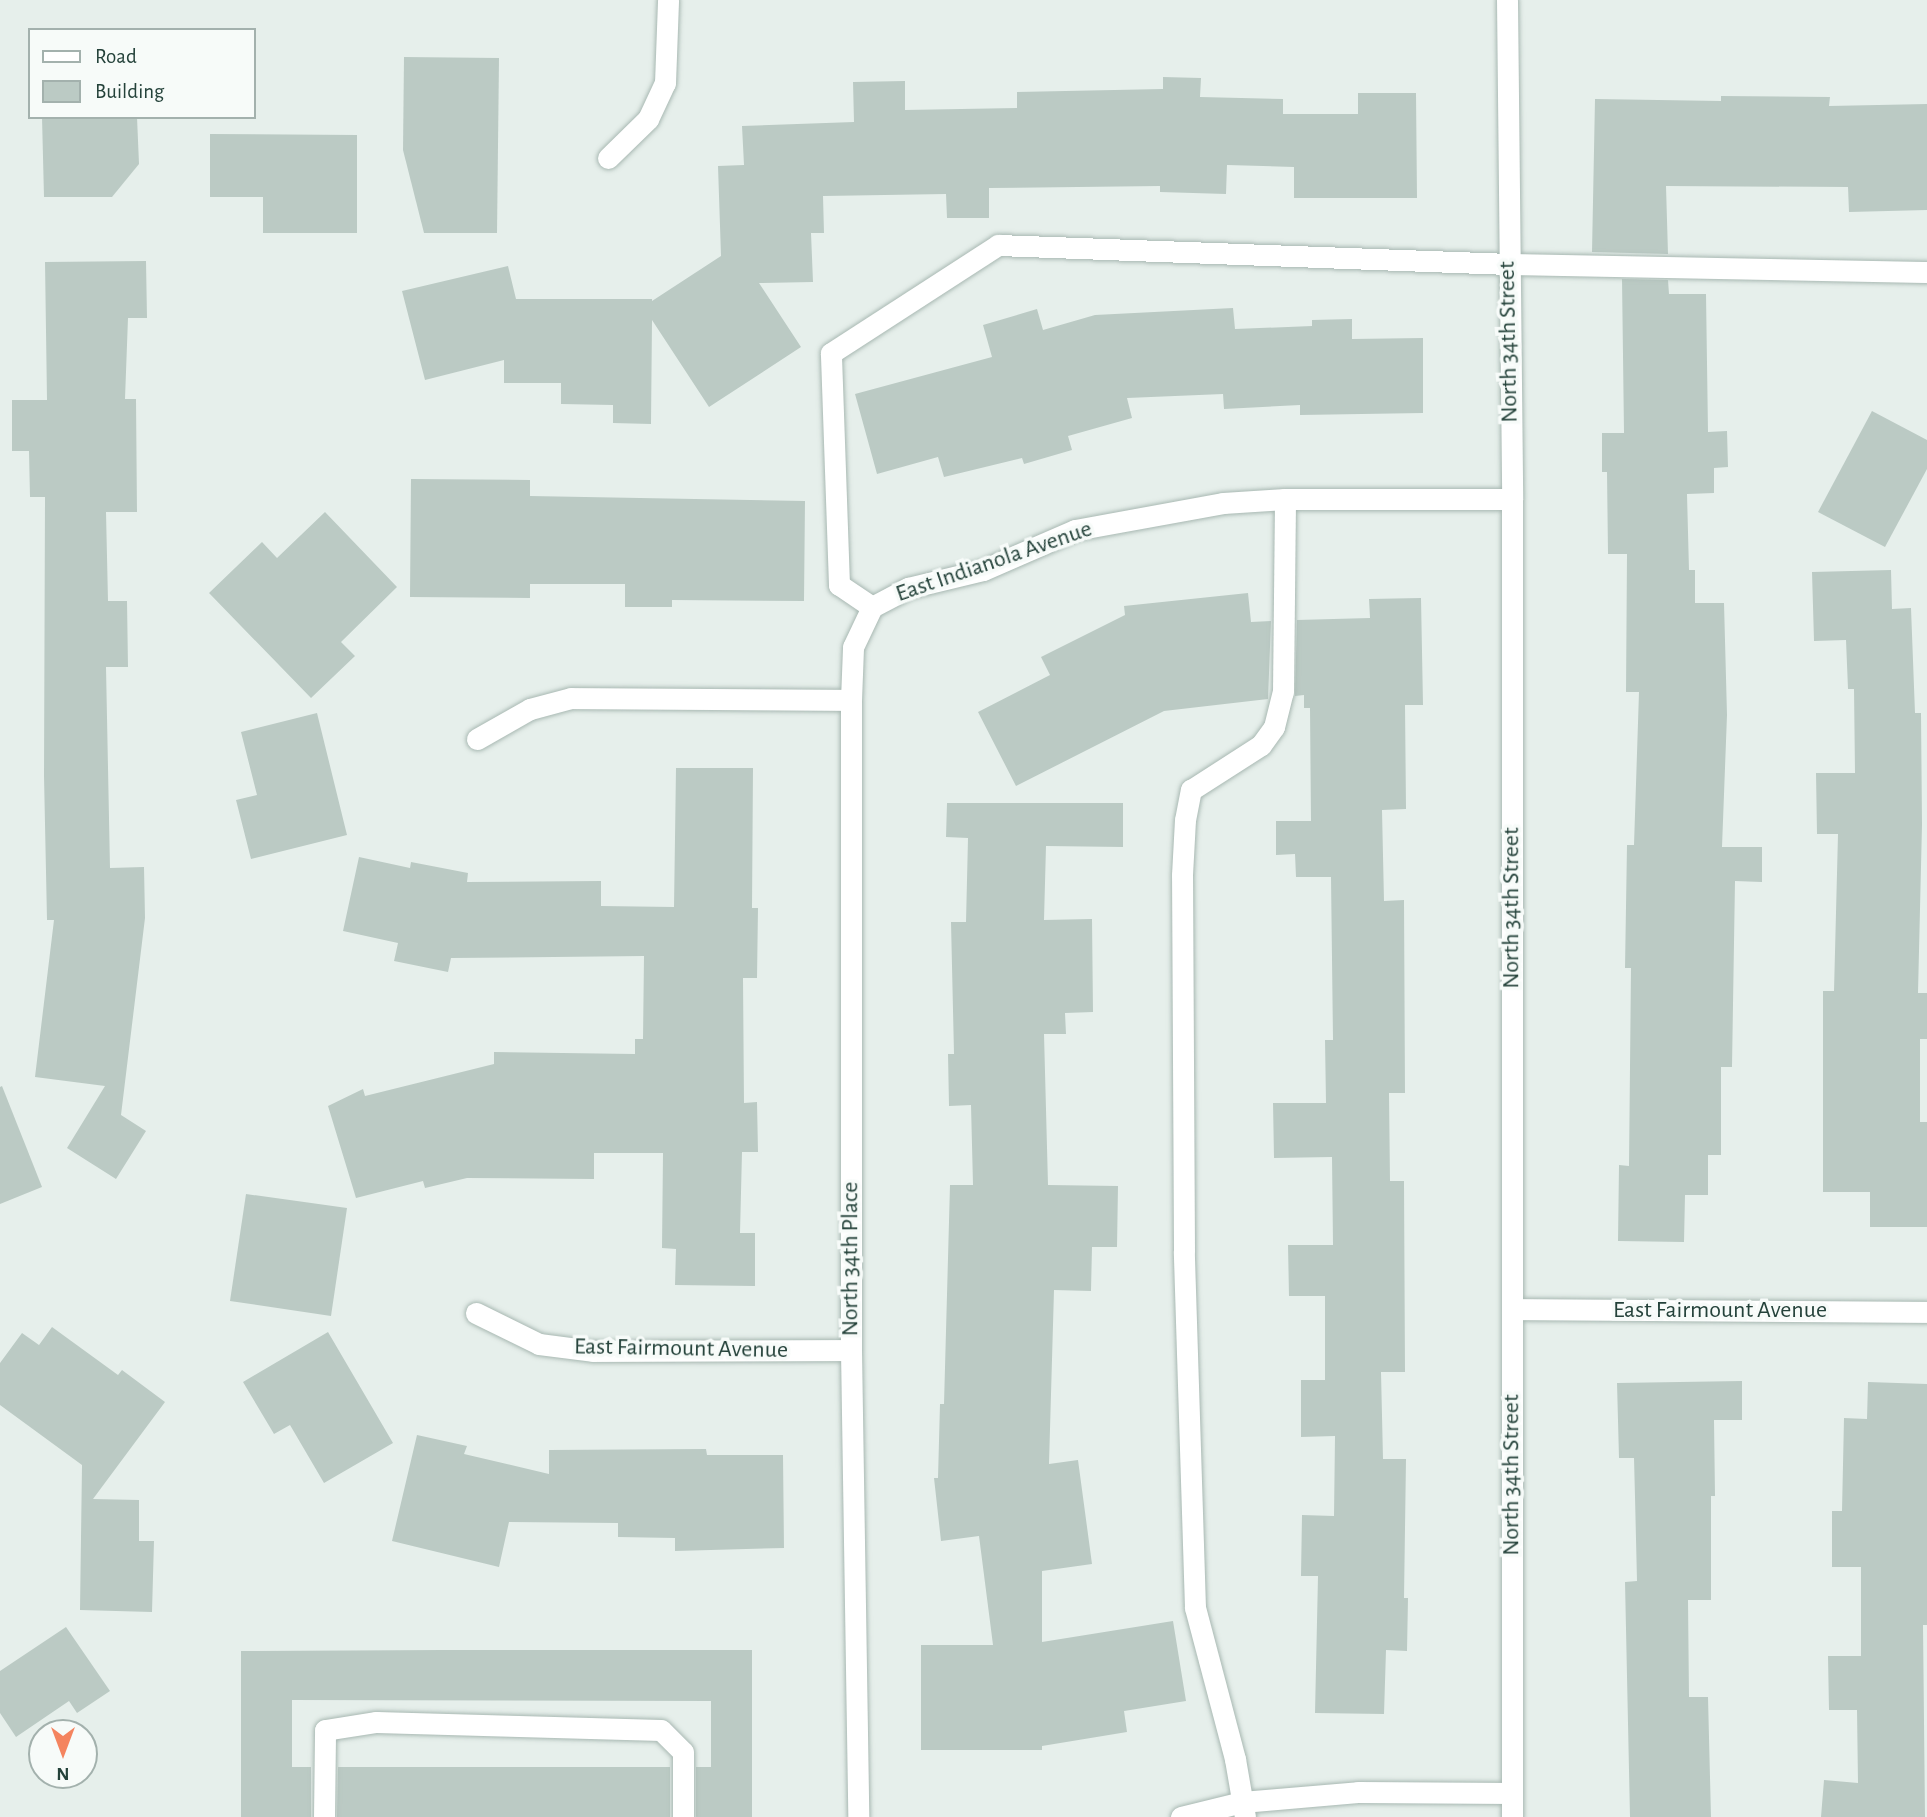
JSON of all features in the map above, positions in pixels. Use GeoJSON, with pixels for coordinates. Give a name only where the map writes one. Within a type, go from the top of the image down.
{"type":"FeatureCollection","features":[{"type":"Feature","properties":{"kind":"street"},"geometry":{"type":"LineString","coordinates":[[608,158],[648,119],[665,83],[667,0]]}},
{"type":"Feature","properties":{"kind":"street","name":"North 34th Street"},"geometry":{"type":"LineString","coordinates":[[1507,0],[1512,499],[1512,1817]]}},
{"type":"Feature","properties":{"kind":"street"},"geometry":{"type":"LineString","coordinates":[[872,607],[839,586],[831,353],[998,245],[1508,264],[1927,272]]}},
{"type":"Feature","properties":{"kind":"street"},"geometry":{"type":"LineString","coordinates":[[1244,1809],[1235,1759],[1195,1608],[1184,1251],[1182,874],[1185,820],[1191,790],[1261,745],[1274,727],[1283,692],[1285,499]]}},
{"type":"Feature","properties":{"kind":"street","name":"East Indianola Avenue"},"geometry":{"type":"LineString","coordinates":[[851,700],[853,647],[872,607],[908,588],[984,570],[1075,530],[1223,503],[1285,499],[1512,499]]}},
{"type":"Feature","properties":{"kind":"street"},"geometry":{"type":"LineString","coordinates":[[477,739],[530,709],[571,698],[851,700]]}},
{"type":"Feature","properties":{"kind":"street","name":"North 34th Place"},"geometry":{"type":"LineString","coordinates":[[851,700],[851,1350],[858,1817]]}},
{"type":"Feature","properties":{"kind":"street","name":"East Fairmount Avenue"},"geometry":{"type":"LineString","coordinates":[[1512,1309],[1927,1312]]}},
{"type":"Feature","properties":{"kind":"street","name":"East Fairmount Avenue"},"geometry":{"type":"LineString","coordinates":[[476,1313],[539,1343],[593,1352],[851,1350]]}},
{"type":"Feature","properties":{"kind":"street"},"geometry":{"type":"LineString","coordinates":[[324,1817],[325,1730],[376,1722],[661,1730],[683,1752],[683,1817]]}},
{"type":"Feature","properties":{"kind":"street"},"geometry":{"type":"LineString","coordinates":[[1181,1817],[1358,1792],[1512,1793]]}},
{"type":"Feature","properties":{"kind":"building"},"geometry":{"type":"Polygon","coordinates":[[[404,57],[499,58],[497,233],[424,233],[403,150],[404,57]]]}},
{"type":"Feature","properties":{"kind":"building"},"geometry":{"type":"Polygon","coordinates":[[[1163,77],[1201,78],[1200,97],[1283,99],[1283,114],[1358,114],[1358,93],[1416,93],[1417,198],[1294,198],[1294,167],[1227,165],[1226,194],[1160,192],[1160,186],[989,188],[989,218],[947,218],[946,194],[823,196],[824,233],[811,233],[813,282],[759,283],[801,347],[709,407],[652,320],[651,424],[613,423],[613,405],[561,404],[561,383],[504,383],[504,360],[425,380],[402,291],[508,266],[516,299],[652,301],[721,256],[718,166],[744,165],[742,126],[854,122],[853,82],[905,81],[905,110],[1017,108],[1017,92],[1163,89],[1163,77]]]}},
{"type":"Feature","properties":{"kind":"building"},"geometry":{"type":"Polygon","coordinates":[[[1721,96],[1830,97],[1829,106],[1927,104],[1927,210],[1849,212],[1848,187],[1666,186],[1668,254],[1592,252],[1595,99],[1721,101],[1721,96]]]}},
{"type":"Feature","properties":{"kind":"building"},"geometry":{"type":"Polygon","coordinates":[[[42,119],[137,119],[139,164],[112,197],[44,197],[42,119]]]}},
{"type":"Feature","properties":{"kind":"building"},"geometry":{"type":"Polygon","coordinates":[[[210,134],[357,135],[357,233],[263,233],[263,197],[210,197],[210,134]]]}},
{"type":"Feature","properties":{"kind":"building"},"geometry":{"type":"Polygon","coordinates":[[[146,261],[147,318],[128,318],[125,399],[136,399],[137,512],[106,512],[108,601],[127,601],[128,667],[106,667],[110,868],[144,867],[145,918],[121,1115],[146,1131],[116,1179],[67,1148],[105,1086],[35,1077],[54,920],[47,920],[44,776],[45,497],[30,497],[29,451],[12,451],[12,400],[47,400],[45,262],[146,261]]]}},
{"type":"Feature","properties":{"kind":"building"},"geometry":{"type":"Polygon","coordinates":[[[1622,279],[1668,280],[1669,294],[1706,294],[1708,432],[1727,431],[1728,467],[1714,468],[1714,493],[1687,494],[1689,570],[1695,570],[1695,603],[1724,603],[1727,715],[1722,847],[1762,847],[1762,882],[1735,881],[1732,1067],[1721,1067],[1721,1155],[1708,1155],[1708,1195],[1685,1195],[1684,1242],[1618,1241],[1619,1165],[1629,1166],[1631,968],[1625,968],[1627,845],[1634,845],[1639,692],[1626,692],[1627,554],[1608,554],[1607,472],[1602,472],[1602,433],[1624,433],[1622,279]]]}},
{"type":"Feature","properties":{"kind":"building"},"geometry":{"type":"Polygon","coordinates":[[[1233,308],[1235,329],[1312,326],[1312,320],[1352,319],[1352,339],[1423,338],[1423,413],[1300,415],[1300,405],[1224,409],[1223,394],[1127,398],[1132,418],[1068,436],[1072,450],[1024,464],[1022,458],[944,477],[938,457],[877,474],[855,394],[992,357],[983,325],[1037,309],[1043,330],[1095,315],[1233,308]]]}},
{"type":"Feature","properties":{"kind":"building"},"geometry":{"type":"Polygon","coordinates":[[[1872,411],[1927,440],[1927,469],[1885,547],[1818,512],[1872,411]]]}},
{"type":"Feature","properties":{"kind":"building"},"geometry":{"type":"Polygon","coordinates":[[[411,479],[530,480],[530,496],[805,501],[804,601],[672,600],[672,607],[625,607],[625,584],[530,584],[530,598],[410,597],[411,479]]]}},
{"type":"Feature","properties":{"kind":"building"},"geometry":{"type":"Polygon","coordinates":[[[325,512],[397,587],[341,642],[355,656],[311,698],[209,593],[262,542],[277,558],[325,512]]]}},
{"type":"Feature","properties":{"kind":"building"},"geometry":{"type":"Polygon","coordinates":[[[1891,570],[1892,609],[1911,608],[1915,713],[1921,713],[1922,825],[1918,993],[1927,993],[1927,1039],[1920,1039],[1920,1122],[1927,1122],[1927,1227],[1870,1227],[1870,1192],[1823,1192],[1823,991],[1834,991],[1838,834],[1817,834],[1816,773],[1855,773],[1854,689],[1848,689],[1846,640],[1814,641],[1812,572],[1891,570]]]}},
{"type":"Feature","properties":{"kind":"building"},"geometry":{"type":"Polygon","coordinates":[[[1248,593],[1251,622],[1271,621],[1268,699],[1164,711],[1016,786],[978,712],[1050,675],[1041,657],[1125,615],[1124,606],[1248,593]]]}},
{"type":"Feature","properties":{"kind":"building"},"geometry":{"type":"Polygon","coordinates":[[[1421,598],[1423,705],[1405,705],[1406,809],[1382,810],[1384,901],[1404,900],[1405,1093],[1389,1093],[1390,1181],[1404,1181],[1405,1372],[1381,1372],[1383,1459],[1406,1459],[1404,1598],[1408,1598],[1407,1651],[1386,1650],[1384,1714],[1315,1713],[1318,1576],[1301,1576],[1302,1515],[1334,1516],[1335,1436],[1301,1437],[1301,1380],[1325,1380],[1325,1296],[1289,1296],[1288,1245],[1333,1245],[1332,1157],[1274,1158],[1273,1103],[1326,1103],[1325,1040],[1333,1040],[1331,877],[1296,877],[1295,854],[1276,855],[1276,821],[1311,821],[1310,708],[1304,708],[1304,695],[1295,696],[1297,620],[1370,618],[1369,599],[1421,598]]]}},
{"type":"Feature","properties":{"kind":"building"},"geometry":{"type":"Polygon","coordinates":[[[317,713],[347,835],[251,859],[236,800],[257,795],[241,732],[317,713]]]}},
{"type":"Feature","properties":{"kind":"building"},"geometry":{"type":"Polygon","coordinates":[[[676,768],[753,768],[752,908],[758,908],[757,978],[743,978],[744,1103],[757,1102],[758,1152],[742,1152],[740,1233],[755,1233],[755,1286],[675,1285],[676,1249],[662,1248],[663,1153],[594,1153],[594,1179],[467,1178],[425,1188],[423,1181],[356,1198],[328,1106],[363,1089],[365,1096],[494,1064],[494,1052],[635,1054],[635,1039],[643,1039],[644,956],[451,958],[448,972],[394,961],[398,943],[343,931],[359,857],[410,868],[411,862],[468,873],[467,882],[601,881],[601,906],[674,907],[676,768]]]}},
{"type":"Feature","properties":{"kind":"building"},"geometry":{"type":"Polygon","coordinates":[[[947,803],[1123,803],[1123,847],[1046,846],[1044,920],[1092,919],[1093,1012],[1065,1013],[1066,1034],[1044,1034],[1048,1185],[1118,1186],[1117,1247],[1092,1247],[1091,1291],[1054,1290],[1049,1464],[1078,1460],[1092,1564],[1042,1571],[1042,1642],[1173,1621],[1186,1701],[1124,1711],[1127,1732],[1042,1746],[1042,1750],[921,1750],[921,1645],[993,1645],[979,1536],[941,1541],[934,1478],[938,1478],[940,1404],[944,1404],[950,1185],[973,1185],[971,1105],[949,1106],[948,1054],[954,1054],[951,922],[966,922],[968,838],[946,837],[947,803]]]}},
{"type":"Feature","properties":{"kind":"building"},"geometry":{"type":"Polygon","coordinates":[[[2,1086],[42,1187],[0,1204],[0,1087],[2,1086]]]}},
{"type":"Feature","properties":{"kind":"building"},"geometry":{"type":"Polygon","coordinates":[[[246,1194],[347,1208],[331,1316],[230,1301],[246,1194]]]}},
{"type":"Feature","properties":{"kind":"building"},"geometry":{"type":"Polygon","coordinates":[[[52,1327],[118,1375],[122,1370],[165,1402],[93,1499],[139,1500],[139,1541],[154,1541],[152,1612],[80,1610],[82,1465],[0,1405],[0,1363],[22,1333],[39,1345],[52,1327]]]}},
{"type":"Feature","properties":{"kind":"building"},"geometry":{"type":"Polygon","coordinates":[[[328,1332],[393,1443],[324,1483],[290,1425],[274,1434],[243,1382],[328,1332]]]}},
{"type":"Feature","properties":{"kind":"building"},"geometry":{"type":"Polygon","coordinates":[[[1742,1381],[1742,1420],[1714,1420],[1715,1496],[1711,1496],[1711,1600],[1688,1600],[1689,1697],[1708,1697],[1711,1817],[1630,1817],[1625,1582],[1637,1581],[1634,1458],[1619,1458],[1617,1383],[1742,1381]]]}},
{"type":"Feature","properties":{"kind":"building"},"geometry":{"type":"Polygon","coordinates":[[[1868,1382],[1927,1384],[1927,1625],[1923,1625],[1925,1817],[1821,1817],[1824,1780],[1858,1783],[1857,1710],[1829,1710],[1828,1656],[1861,1656],[1861,1567],[1832,1567],[1832,1511],[1842,1511],[1844,1418],[1867,1419],[1868,1382]]]}},
{"type":"Feature","properties":{"kind":"building"},"geometry":{"type":"Polygon","coordinates":[[[417,1435],[467,1446],[464,1454],[549,1474],[549,1450],[706,1449],[707,1455],[783,1455],[784,1548],[675,1551],[675,1538],[618,1537],[618,1523],[509,1522],[499,1567],[392,1541],[417,1435]]]}},
{"type":"Feature","properties":{"kind":"building"},"geometry":{"type":"Polygon","coordinates":[[[66,1627],[110,1691],[77,1713],[69,1701],[42,1719],[28,1719],[28,1729],[16,1737],[0,1713],[0,1671],[66,1627]]]}},
{"type":"Feature","properties":{"kind":"building"},"geometry":{"type":"Polygon","coordinates":[[[752,1650],[752,1817],[696,1817],[696,1767],[711,1767],[711,1701],[292,1700],[292,1767],[311,1767],[311,1817],[241,1817],[241,1651],[752,1650]]]}},
{"type":"Feature","properties":{"kind":"building"},"geometry":{"type":"Polygon","coordinates":[[[338,1767],[670,1767],[670,1817],[337,1817],[338,1767]]]}}]}
